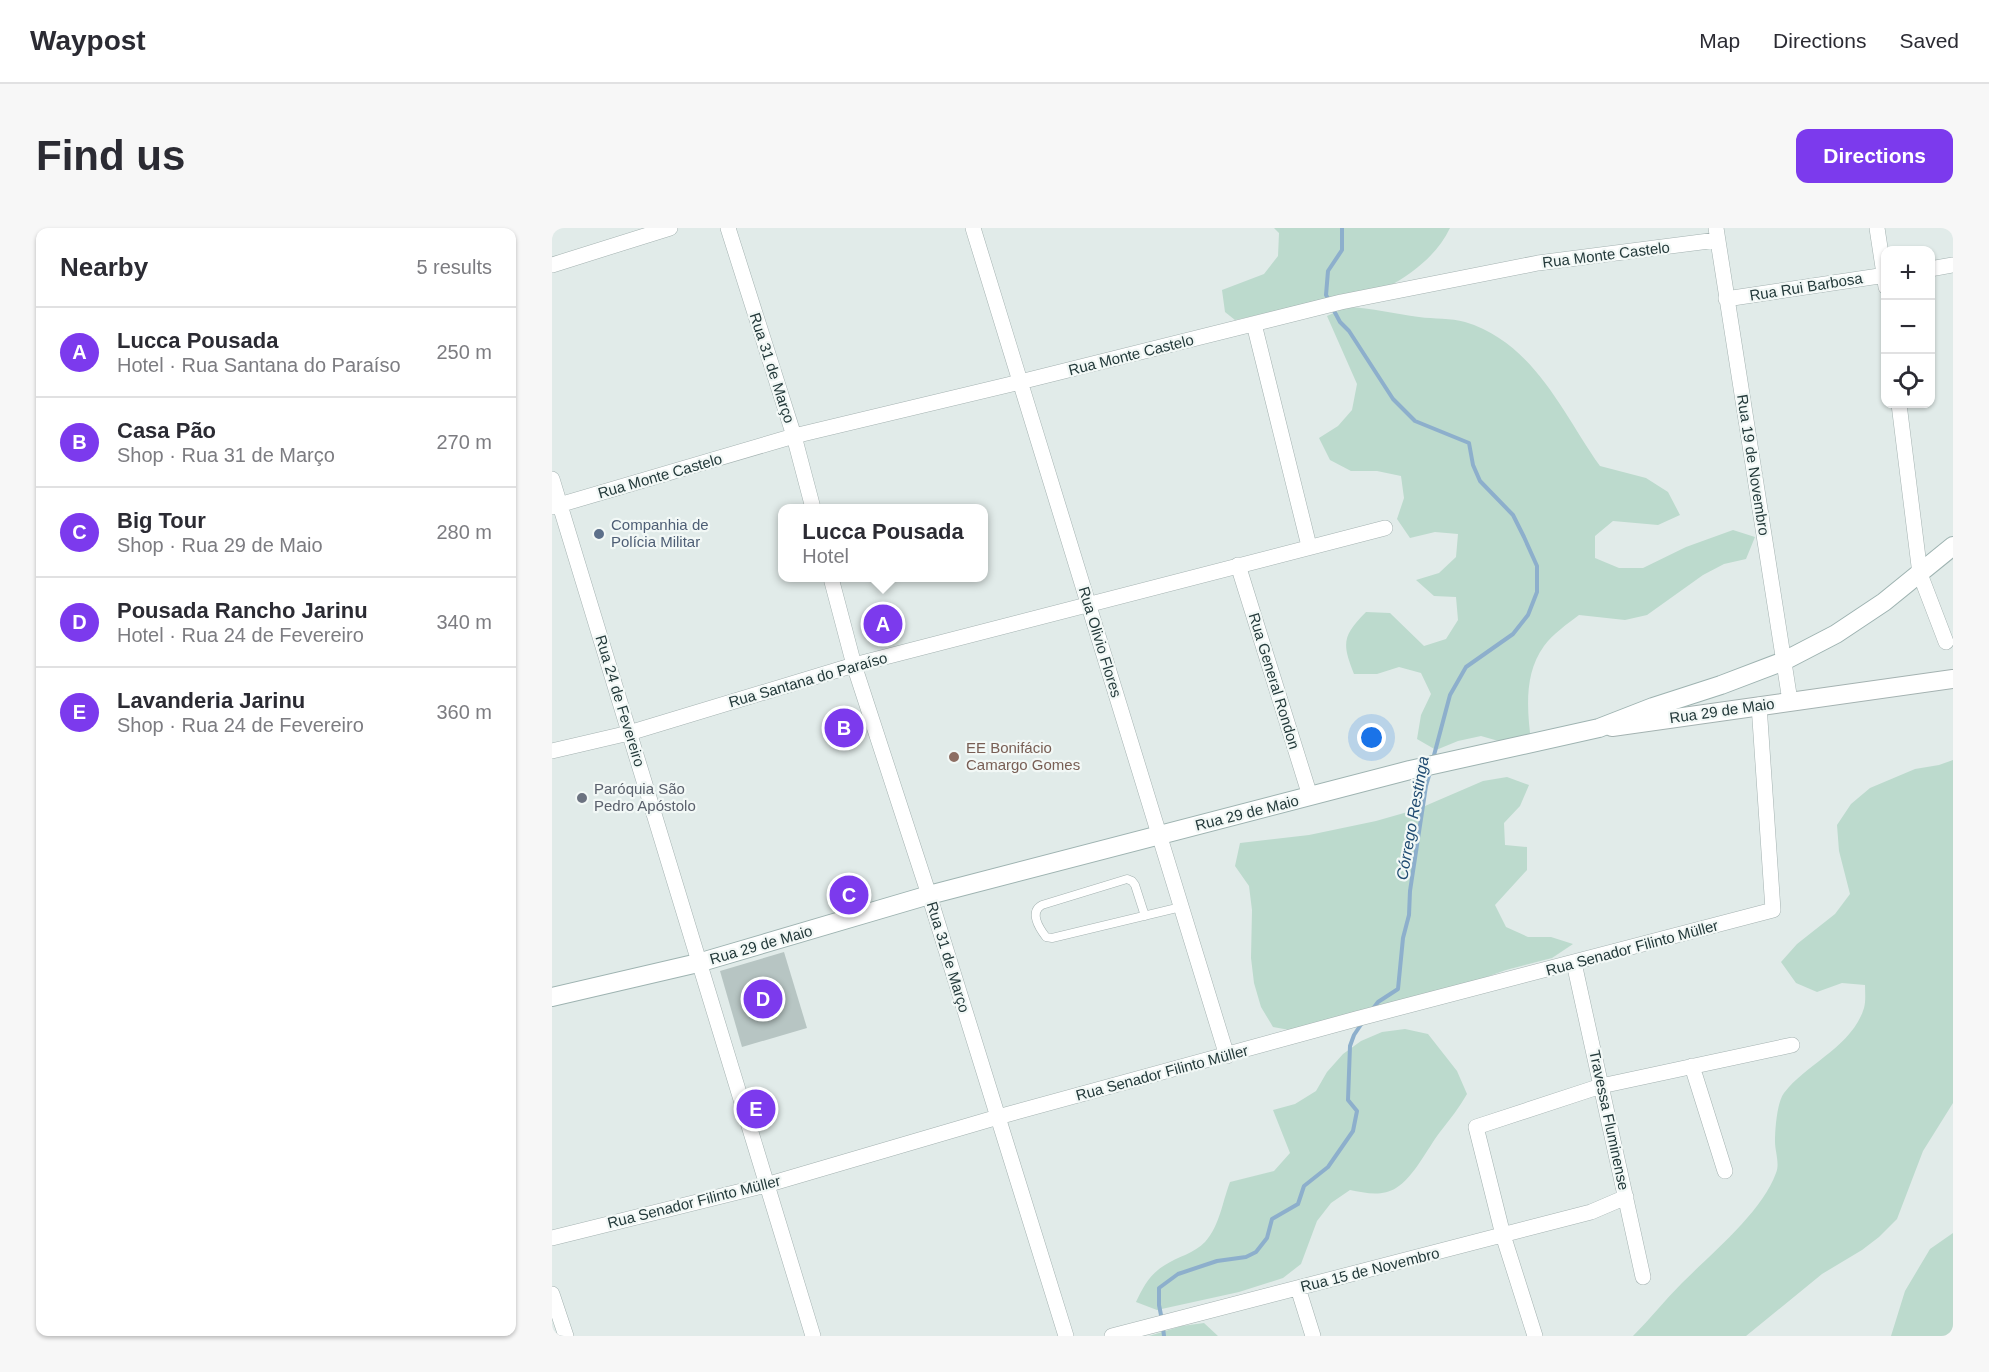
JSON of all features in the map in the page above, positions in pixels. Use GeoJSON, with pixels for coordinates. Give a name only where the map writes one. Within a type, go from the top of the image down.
{"type":"FeatureCollection","features":[{"type":"Feature","properties":{"kind":"main road"},"geometry":{"type":"LineString","coordinates":[[1599,729],[1653,707],[1784,661],[1836,634],[1884,602],[1953,546]]}},
{"type":"Feature","properties":{"kind":"main road","name":"Rua 29 de Maio"},"geometry":{"type":"LineString","coordinates":[[552,997],[698,963],[929,895],[1410,770],[1599,729],[1953,679]]}},
{"type":"Feature","properties":{"kind":"street"},"geometry":{"type":"LineString","coordinates":[[552,265],[670,228]]}},
{"type":"Feature","properties":{"kind":"street","name":"Rua 31 de Março"},"geometry":{"type":"LineString","coordinates":[[728,228],[794,436],[812,504]]}},
{"type":"Feature","properties":{"kind":"street","name":"Rua Olivio Flores"},"geometry":{"type":"LineString","coordinates":[[973,228],[1227,1056]]}},
{"type":"Feature","properties":{"kind":"street"},"geometry":{"type":"LineString","coordinates":[[1877,228],[1881,254]]}},
{"type":"Feature","properties":{"kind":"street","name":"Rua Monte Castelo"},"geometry":{"type":"LineString","coordinates":[[556,506],[794,436],[1341,302],[1538,263],[1717,234]]}},
{"type":"Feature","properties":{"kind":"street","name":"Rua 19 de Novembro"},"geometry":{"type":"LineString","coordinates":[[1717,234],[1790,701]]}},
{"type":"Feature","properties":{"kind":"street"},"geometry":{"type":"LineString","coordinates":[[1935,267],[1953,265]]}},
{"type":"Feature","properties":{"kind":"street","name":"Rua Rui Barbosa"},"geometry":{"type":"LineString","coordinates":[[1726,299],[1881,280]]}},
{"type":"Feature","properties":{"kind":"street"},"geometry":{"type":"LineString","coordinates":[[1254,324],[1309,546]]}},
{"type":"Feature","properties":{"kind":"street"},"geometry":{"type":"LineString","coordinates":[[1899,408],[1920,574],[1946,642]]}},
{"type":"Feature","properties":{"kind":"street","name":"Rua 24 de Fevereiro"},"geometry":{"type":"LineString","coordinates":[[552,479],[556,506],[629,733],[813,1336]]}},
{"type":"Feature","properties":{"kind":"street","name":"Rua Santana do Paraíso"},"geometry":{"type":"LineString","coordinates":[[552,751],[629,733],[854,665],[1385,528]]}},
{"type":"Feature","properties":{"kind":"street","name":"Rua General Rondon"},"geometry":{"type":"LineString","coordinates":[[1238,565],[1310,796]]}},
{"type":"Feature","properties":{"kind":"street","name":"Rua 31 de Março"},"geometry":{"type":"LineString","coordinates":[[832,582],[854,665],[929,895],[1066,1336]]}},
{"type":"Feature","properties":{"kind":"street","name":"Rua Senador Filinto Müller"},"geometry":{"type":"LineString","coordinates":[[552,1238],[766,1185],[998,1117],[1356,1019],[1773,910],[1759,705]]}},
{"type":"Feature","properties":{"kind":"street","name":"Travessa Fluminense"},"geometry":{"type":"LineString","coordinates":[[1574,963],[1643,1277]]}},
{"type":"Feature","properties":{"kind":"street"},"geometry":{"type":"LineString","coordinates":[[1535,1336],[1503,1235],[1476,1127],[1601,1086],[1792,1045]]}},
{"type":"Feature","properties":{"kind":"street"},"geometry":{"type":"LineString","coordinates":[[1692,1066],[1725,1171]]}},
{"type":"Feature","properties":{"kind":"street","name":"Rua 15 de Novembro"},"geometry":{"type":"LineString","coordinates":[[1112,1336],[1591,1212],[1626,1197]]}},
{"type":"Feature","properties":{"kind":"street"},"geometry":{"type":"LineString","coordinates":[[1298,1288],[1313,1336]]}},
{"type":"Feature","properties":{"kind":"street"},"geometry":{"type":"LineString","coordinates":[[552,1294],[566,1336]]}},
{"type":"Feature","properties":{"kind":"lane"},"geometry":{"type":"LineString","coordinates":[[1145,915],[1135,885],[1127,879],[1042,905],[1035,912],[1042,932],[1046,937],[1052,938],[1181,907]]}},
{"type":"Feature","properties":{"kind":"green space"},"geometry":{"type":"Polygon","coordinates":[[[1274,228],[1450,228],[1445,238],[1424,262],[1388,287],[1235,320],[1225,312],[1222,290],[1264,274],[1278,256],[1279,233],[1274,228]]]}},
{"type":"Feature","properties":{"kind":"green space"},"geometry":{"type":"Polygon","coordinates":[[[1347,307],[1460,321],[1489,332],[1510,346],[1544,382],[1600,466],[1646,478],[1668,492],[1680,515],[1658,525],[1613,521],[1595,536],[1595,558],[1619,568],[1643,568],[1686,547],[1733,530],[1755,537],[1746,559],[1724,564],[1703,575],[1647,615],[1625,620],[1579,615],[1560,629],[1544,646],[1533,668],[1528,704],[1531,741],[1502,742],[1481,736],[1458,741],[1436,750],[1417,739],[1421,715],[1431,694],[1421,673],[1399,667],[1377,674],[1354,674],[1347,655],[1346,641],[1352,628],[1366,612],[1390,613],[1424,646],[1446,639],[1458,620],[1456,597],[1434,596],[1416,580],[1439,573],[1456,557],[1458,534],[1435,532],[1410,538],[1397,519],[1404,498],[1401,476],[1377,471],[1351,471],[1330,460],[1319,438],[1338,426],[1352,410],[1357,384],[1327,316],[1347,307]]]}},
{"type":"Feature","properties":{"kind":"green space"},"geometry":{"type":"Polygon","coordinates":[[[1953,760],[1953,1103],[1923,1151],[1897,1219],[1879,1237],[1822,1274],[1746,1336],[1633,1336],[1735,1231],[1760,1202],[1777,1169],[1775,1130],[1778,1109],[1784,1093],[1850,1034],[1864,1008],[1865,985],[1842,983],[1817,992],[1796,983],[1781,962],[1797,944],[1835,914],[1850,894],[1839,851],[1837,825],[1851,804],[1870,788],[1915,769],[1953,760]]]}},
{"type":"Feature","properties":{"kind":"green space"},"geometry":{"type":"Polygon","coordinates":[[[1507,777],[1529,785],[1520,806],[1504,823],[1505,845],[1527,847],[1527,870],[1495,905],[1506,927],[1528,937],[1551,937],[1573,944],[1552,958],[1506,970],[1461,986],[1364,1009],[1320,1025],[1295,1031],[1273,1027],[1261,1007],[1254,983],[1249,886],[1235,866],[1240,843],[1309,835],[1376,821],[1418,809],[1483,781],[1507,777]]]}},
{"type":"Feature","properties":{"kind":"green space"},"geometry":{"type":"Polygon","coordinates":[[[1405,1029],[1428,1034],[1457,1071],[1467,1094],[1409,1177],[1396,1188],[1385,1193],[1373,1194],[1350,1190],[1331,1203],[1317,1221],[1301,1264],[1283,1278],[1239,1292],[1157,1310],[1136,1302],[1144,1286],[1155,1272],[1205,1242],[1217,1221],[1230,1182],[1274,1171],[1290,1153],[1273,1110],[1295,1104],[1316,1091],[1327,1072],[1343,1054],[1361,1041],[1382,1032],[1405,1029]]]}},
{"type":"Feature","properties":{"kind":"green space"},"geometry":{"type":"Polygon","coordinates":[[[1953,1233],[1953,1336],[1891,1336],[1905,1291],[1930,1249],[1953,1233]]]}},
{"type":"Feature","properties":{"kind":"green space"},"geometry":{"type":"Polygon","coordinates":[[[1204,1323],[1218,1336],[1149,1336],[1182,1326],[1204,1323]]]}},
{"type":"Feature","properties":{"kind":"building"},"geometry":{"type":"Polygon","coordinates":[[[784,952],[807,1028],[742,1047],[720,971],[784,952]]]}},
{"type":"Feature","properties":{"kind":"waterway","name":"Córrego Restinga"},"geometry":{"type":"LineString","coordinates":[[1329,300],[1326,295],[1328,271],[1342,250],[1342,228]]}},
{"type":"Feature","properties":{"kind":"waterway","name":"Córrego Restinga"},"geometry":{"type":"LineString","coordinates":[[1332,307],[1393,399],[1415,421],[1469,443],[1473,465],[1480,481],[1513,515],[1537,566],[1537,592],[1528,615],[1513,634],[1466,667],[1450,695],[1433,759]]}},
{"type":"Feature","properties":{"kind":"waterway","name":"Córrego Restinga"},"geometry":{"type":"LineString","coordinates":[[1372,1010],[1378,1002],[1398,989],[1403,938],[1409,915],[1410,891],[1430,772]]}},
{"type":"Feature","properties":{"kind":"waterway","name":"Córrego Restinga"},"geometry":{"type":"LineString","coordinates":[[1162,1320],[1159,1288],[1178,1274],[1217,1261],[1246,1257],[1256,1252],[1267,1238],[1272,1219],[1298,1204],[1304,1186],[1328,1167],[1353,1131],[1357,1111],[1348,1100],[1350,1046],[1362,1023]]}},
{"type":"Feature","properties":{"kind":"waterway","name":"Córrego Restinga"},"geometry":{"type":"LineString","coordinates":[[1163,1328],[1164,1336]]}},
{"type":"Feature","properties":{"kind":"place","name":"Companhia de Polícia Militar"},"geometry":{"type":"Point","coordinates":[599,534]}},
{"type":"Feature","properties":{"kind":"place","name":"Lucca Pousada"},"geometry":{"type":"Point","coordinates":[883,624]}},
{"type":"Feature","properties":{"kind":"place","name":"Casa Pão"},"geometry":{"type":"Point","coordinates":[844,728]}},
{"type":"Feature","properties":{"kind":"place","name":"EE Bonifácio Camargo Gomes"},"geometry":{"type":"Point","coordinates":[954,757]}},
{"type":"Feature","properties":{"kind":"place","name":"Paróquia São Pedro Apóstolo"},"geometry":{"type":"Point","coordinates":[582,798]}},
{"type":"Feature","properties":{"kind":"place","name":"Big Tour"},"geometry":{"type":"Point","coordinates":[849,895]}},
{"type":"Feature","properties":{"kind":"place","name":"Pousada Rancho Jarinu"},"geometry":{"type":"Point","coordinates":[763,999]}},
{"type":"Feature","properties":{"kind":"place","name":"Lavanderia Jarinu"},"geometry":{"type":"Point","coordinates":[756,1109]}}]}
